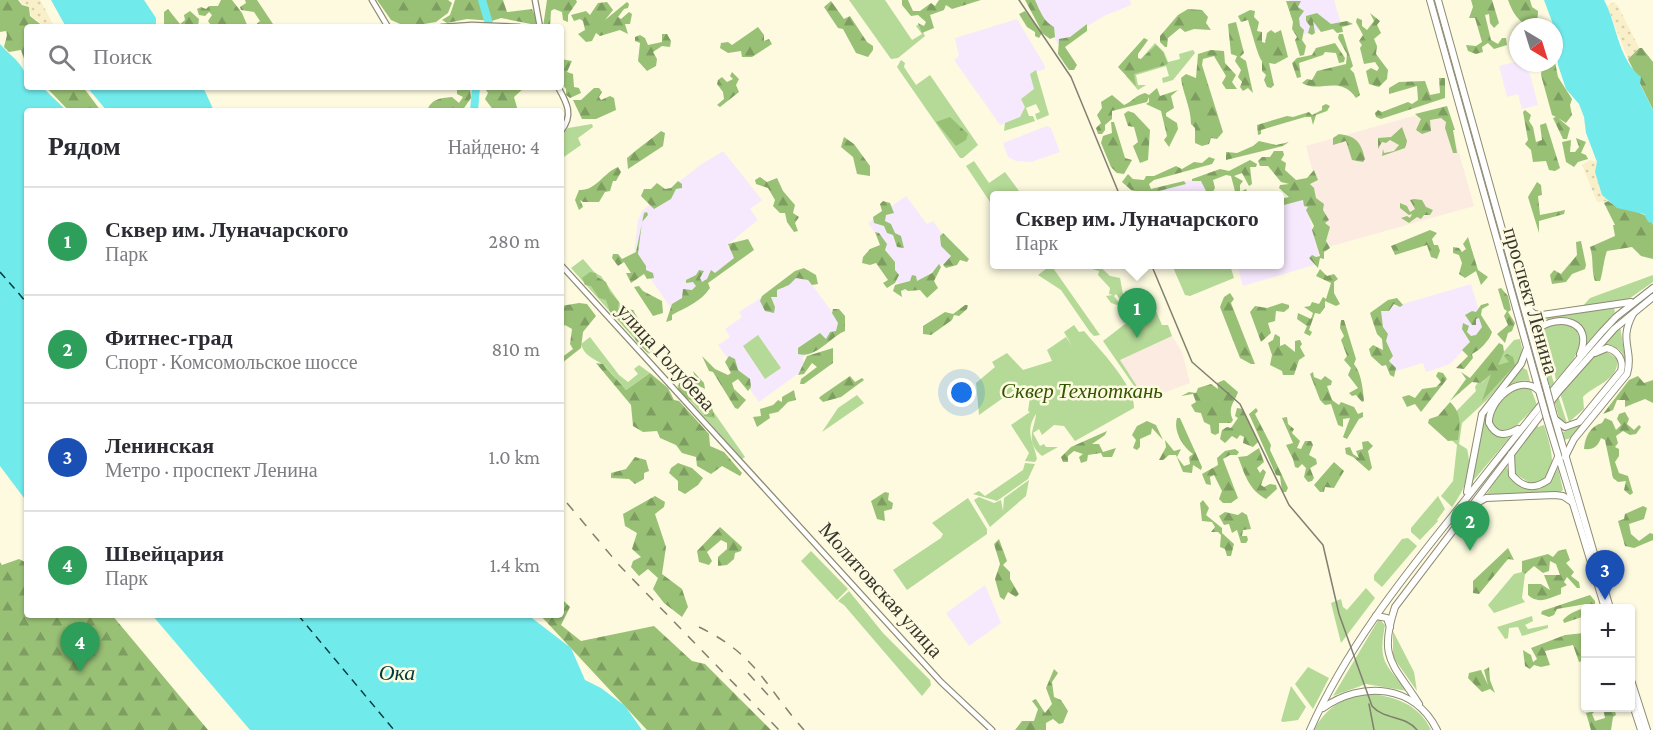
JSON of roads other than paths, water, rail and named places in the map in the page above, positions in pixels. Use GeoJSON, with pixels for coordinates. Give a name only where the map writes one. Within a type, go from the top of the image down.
{"type":"FeatureCollection","features":[{"type":"Feature","properties":{"kind":"main road","name":"проспект Ленина"},"geometry":{"type":"LineString","coordinates":[[1430,0],[1539,392],[1608,604]]}},
{"type":"Feature","properties":{"kind":"main road","name":"проспект Ленина"},"geometry":{"type":"LineString","coordinates":[[1438,0],[1554,416],[1572,502],[1603,604]]}},
{"type":"Feature","properties":{"kind":"main road"},"geometry":{"type":"LineString","coordinates":[[1310,730],[1396,585],[1576,361],[1616,317],[1653,288]]}},
{"type":"Feature","properties":{"kind":"main road"},"geometry":{"type":"LineString","coordinates":[[1437,730],[1388,659],[1387,649],[1392,615],[1400,599],[1585,360],[1635,310],[1653,297]]}},
{"type":"Feature","properties":{"kind":"main road"},"geometry":{"type":"LineString","coordinates":[[1522,303],[1529,311],[1542,315],[1616,306],[1634,301]]}},
{"type":"Feature","properties":{"kind":"main road"},"geometry":{"type":"LineString","coordinates":[[1511,453],[1510,470],[1522,485],[1529,487],[1548,480],[1574,439],[1627,374],[1629,363],[1624,332],[1635,310]]}},
{"type":"Feature","properties":{"kind":"main road"},"geometry":{"type":"LineString","coordinates":[[1535,348],[1536,330],[1553,320],[1567,320],[1577,327],[1582,337],[1582,348],[1576,361]]}},
{"type":"Feature","properties":{"kind":"main road"},"geometry":{"type":"LineString","coordinates":[[1464,500],[1470,485],[1482,414],[1521,364],[1527,347]]}},
{"type":"Feature","properties":{"kind":"main road"},"geometry":{"type":"LineString","coordinates":[[1554,416],[1565,427],[1579,422],[1617,377],[1622,365],[1616,352],[1607,348],[1598,350],[1585,360]]}},
{"type":"Feature","properties":{"kind":"main road"},"geometry":{"type":"LineString","coordinates":[[1521,428],[1510,434],[1497,433],[1489,423],[1491,410],[1514,386],[1527,384],[1539,392]]}},
{"type":"Feature","properties":{"kind":"main road"},"geometry":{"type":"LineString","coordinates":[[1474,505],[1486,498],[1555,495],[1563,496],[1572,502]]}},
{"type":"Feature","properties":{"kind":"main road"},"geometry":{"type":"LineString","coordinates":[[1376,616],[1387,618],[1390,627]]}},
{"type":"Feature","properties":{"kind":"main road"},"geometry":{"type":"LineString","coordinates":[[1320,710],[1340,697],[1366,690],[1397,694],[1419,704]]}},
{"type":"Feature","properties":{"kind":"main road"},"geometry":{"type":"LineString","coordinates":[[1635,693],[1647,730]]}},
{"type":"Feature","properties":{"kind":"main road"},"geometry":{"type":"LineString","coordinates":[[1635,711],[1641,730]]}},
{"type":"Feature","properties":{"kind":"street"},"geometry":{"type":"LineString","coordinates":[[372,0],[386,24]]}},
{"type":"Feature","properties":{"kind":"street"},"geometry":{"type":"LineString","coordinates":[[535,0],[539,24]]}},
{"type":"Feature","properties":{"kind":"street"},"geometry":{"type":"LineString","coordinates":[[560,90],[569,109],[568,120],[564,126]]}},
{"type":"Feature","properties":{"kind":"street","name":"улица Голубева"},"geometry":{"type":"LineString","coordinates":[[564,268],[747,469]]}},
{"type":"Feature","properties":{"kind":"street","name":"Молитовская улица"},"geometry":{"type":"LineString","coordinates":[[747,469],[941,682],[992,730]]}},
{"type":"Feature","properties":{"kind":"water"},"geometry":{"type":"Polygon","coordinates":[[[51,0],[144,0],[156,18],[156,24],[64,24],[51,0]]]}},
{"type":"Feature","properties":{"kind":"water"},"geometry":{"type":"Polygon","coordinates":[[[1544,0],[1604,0],[1607,6],[1624,54],[1641,77],[1640,84],[1653,110],[1653,223],[1648,222],[1644,214],[1617,208],[1602,195],[1595,172],[1597,162],[1586,133],[1584,117],[1579,104],[1566,89],[1560,72],[1563,72],[1563,18],[1551,18],[1544,0]]]}},
{"type":"Feature","properties":{"kind":"water"},"geometry":{"type":"Polygon","coordinates":[[[0,44],[24,71],[24,90],[45,90],[64,108],[24,108],[24,498],[0,466],[0,44]]]}},
{"type":"Feature","properties":{"kind":"water"},"geometry":{"type":"Polygon","coordinates":[[[90,90],[204,90],[213,108],[104,108],[90,90]]]}},
{"type":"Feature","properties":{"kind":"water","name":"Ока"},"geometry":{"type":"Polygon","coordinates":[[[155,618],[532,618],[571,648],[585,680],[601,688],[625,706],[642,730],[250,730],[155,618]]]}},
{"type":"Feature","properties":{"kind":"waterway"},"geometry":{"type":"LineString","coordinates":[[482,0],[489,24]]}},
{"type":"Feature","properties":{"kind":"waterway"},"geometry":{"type":"LineString","coordinates":[[474,108],[476,90]]}},
{"type":"Feature","properties":{"kind":"tram line"},"geometry":{"type":"LineString","coordinates":[[1019,0],[1071,77],[1118,191]]}},
{"type":"Feature","properties":{"kind":"tram line"},"geometry":{"type":"LineString","coordinates":[[1153,269],[1192,362],[1240,404],[1289,505],[1323,545],[1339,614],[1372,706],[1382,714],[1407,722],[1417,730]]}},
{"type":"Feature","properties":{"kind":"tram line"},"geometry":{"type":"LineString","coordinates":[[1369,704],[1374,730]]}},
{"type":"Feature","properties":{"kind":"railway"},"geometry":{"type":"LineString","coordinates":[[567,503],[619,565],[779,730]]}},
{"type":"Feature","properties":{"kind":"railway"},"geometry":{"type":"LineString","coordinates":[[699,627],[719,638],[747,660],[804,730]]}},
{"type":"Feature","properties":{"kind":"railway"},"geometry":{"type":"LineString","coordinates":[[748,673],[768,695]]}},
{"type":"Feature","properties":{"kind":"place","name":"Сквер им. Луначарского"},"geometry":{"type":"Point","coordinates":[1137,338]}},
{"type":"Feature","properties":{"kind":"place","name":"Фитнес-град"},"geometry":{"type":"Point","coordinates":[1470,551]}},
{"type":"Feature","properties":{"kind":"place","name":"Ленинская"},"geometry":{"type":"Point","coordinates":[1605,600]}},
{"type":"Feature","properties":{"kind":"place","name":"Швейцария"},"geometry":{"type":"Point","coordinates":[80,672]}},
{"type":"Feature","properties":{"kind":"park label","name":"Сквер Техноткань"},"geometry":{"type":"Point","coordinates":[1082,391]}}]}
